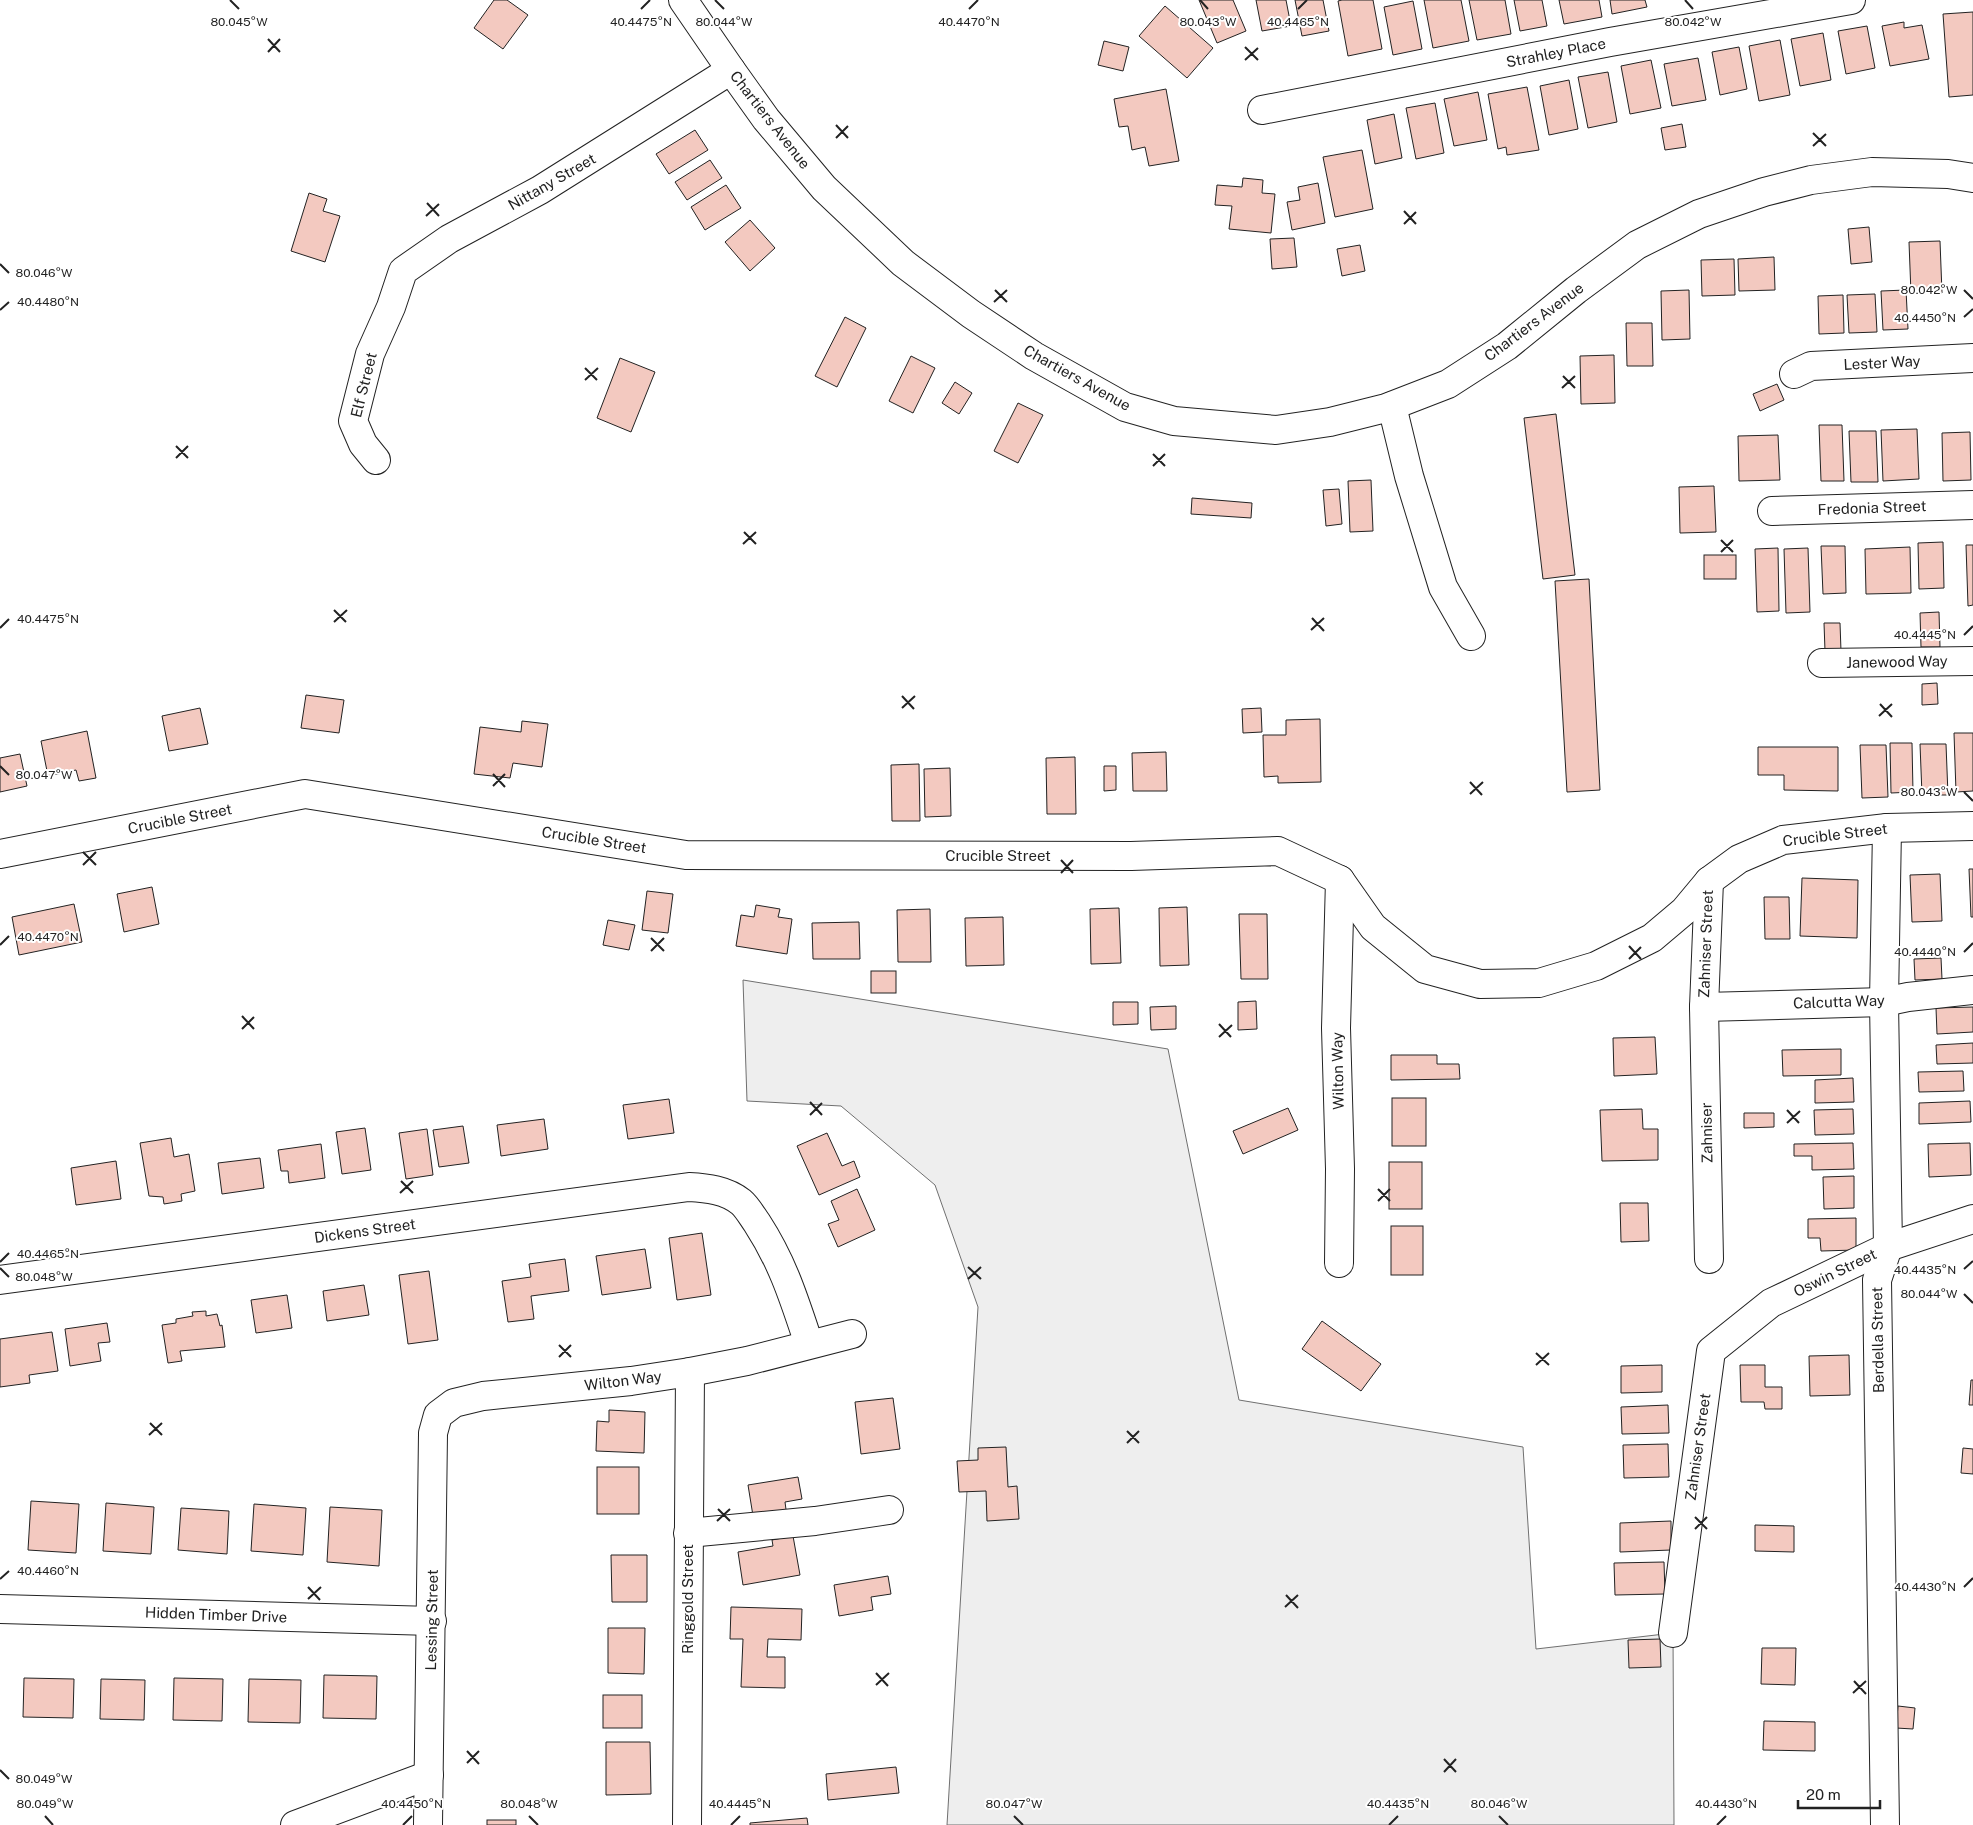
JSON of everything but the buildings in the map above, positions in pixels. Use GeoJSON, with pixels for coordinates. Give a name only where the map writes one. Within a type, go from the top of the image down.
{"type":"FeatureCollection","features":[{"type":"Feature","properties":{"kind":"street","name":"Chartiers Avenue"},"geometry":{"type":"LineString","coordinates":[[683,0],[704,11],[731,70],[766,118],[824,188],[903,263],[971,314],[1026,351],[1125,407],[1174,421],[1276,430],[1330,422],[1392,406],[1448,384],[1507,346],[1576,290],[1637,245],[1700,214],[1764,192],[1811,180],[1872,172],[1948,174],[1973,178]]}},
{"type":"Feature","properties":{"kind":"street","name":"Strahley Place"},"geometry":{"type":"LineString","coordinates":[[1262,110],[1610,42],[1851,0]]}},
{"type":"Feature","properties":{"kind":"street","name":"Nittany Street"},"geometry":{"type":"LineString","coordinates":[[392,307],[403,271],[411,265],[449,239],[540,190],[731,70]]}},
{"type":"Feature","properties":{"kind":"street","name":"Elf Street"},"geometry":{"type":"LineString","coordinates":[[376,460],[363,444],[353,421],[370,354],[392,307]]}},
{"type":"Feature","properties":{"kind":"street","name":"Lester Way"},"geometry":{"type":"LineString","coordinates":[[1794,374],[1811,366],[1973,358]]}},
{"type":"Feature","properties":{"kind":"street"},"geometry":{"type":"LineString","coordinates":[[1392,406],[1409,476],[1443,587],[1472,636]]}},
{"type":"Feature","properties":{"kind":"street","name":"Fredonia Street"},"geometry":{"type":"LineString","coordinates":[[1772,511],[1973,505]]}},
{"type":"Feature","properties":{"kind":"street","name":"Janewood Way"},"geometry":{"type":"LineString","coordinates":[[1822,663],[1973,661]]}},
{"type":"Feature","properties":{"kind":"street","name":"Crucible Street"},"geometry":{"type":"LineString","coordinates":[[0,854],[305,794],[686,855],[1131,856],[1278,851],[1340,880],[1373,927],[1425,969],[1480,984],[1539,983],[1596,966],[1652,938],[1684,911],[1708,881],[1739,859],[1783,840],[1887,828],[1973,826]]}},
{"type":"Feature","properties":{"kind":"street","name":"Berdella Street"},"geometry":{"type":"LineString","coordinates":[[1885,1825],[1877,1280],[1888,1247],[1884,1002],[1887,828]]}},
{"type":"Feature","properties":{"kind":"street","name":"Wilton Way"},"geometry":{"type":"LineString","coordinates":[[1339,1263],[1340,1169],[1336,1028],[1340,880]]}},
{"type":"Feature","properties":{"kind":"street","name":"Zahniser Street"},"geometry":{"type":"LineString","coordinates":[[1704,1007],[1708,881]]}},
{"type":"Feature","properties":{"kind":"street","name":"Calcutta Way"},"geometry":{"type":"LineString","coordinates":[[1704,1007],[1884,1002],[1908,997],[1973,990]]}},
{"type":"Feature","properties":{"kind":"street","name":"Zahniser"},"geometry":{"type":"LineString","coordinates":[[1704,1007],[1709,1259]]}},
{"type":"Feature","properties":{"kind":"street","name":"Dickens Street"},"geometry":{"type":"LineString","coordinates":[[0,1280],[689,1187],[710,1188],[729,1194],[742,1202],[767,1238],[787,1276],[809,1344]]}},
{"type":"Feature","properties":{"kind":"street","name":"Oswin Street"},"geometry":{"type":"LineString","coordinates":[[1711,1351],[1771,1303],[1888,1247],[1973,1219]]}},
{"type":"Feature","properties":{"kind":"street","name":"Wilton Way"},"geometry":{"type":"LineString","coordinates":[[438,1415],[454,1403],[482,1396],[690,1372],[747,1361],[852,1334]]}},
{"type":"Feature","properties":{"kind":"street","name":"Zahniser Street"},"geometry":{"type":"LineString","coordinates":[[1673,1633],[1711,1351]]}},
{"type":"Feature","properties":{"kind":"street","name":"Ringgold Street"},"geometry":{"type":"LineString","coordinates":[[687,1825],[690,1372]]}},
{"type":"Feature","properties":{"kind":"street","name":"Lessing Street"},"geometry":{"type":"LineString","coordinates":[[428,1825],[433,1433],[438,1415]]}},
{"type":"Feature","properties":{"kind":"street"},"geometry":{"type":"LineString","coordinates":[[688,1533],[815,1521],[889,1510]]}},
{"type":"Feature","properties":{"kind":"street","name":"Hidden Timber Drive"},"geometry":{"type":"LineString","coordinates":[[0,1609],[432,1621]]}},
{"type":"Feature","properties":{"kind":"street"},"geometry":{"type":"LineString","coordinates":[[295,1825],[429,1775]]}},
{"type":"Feature","properties":{"kind":"shaded area"},"geometry":{"type":"Polygon","coordinates":[[[743,980],[1168,1049],[1239,1400],[1523,1447],[1536,1649],[1673,1633],[1674,1825],[947,1825],[978,1307],[935,1185],[841,1106],[747,1101],[743,980]]]}}]}
